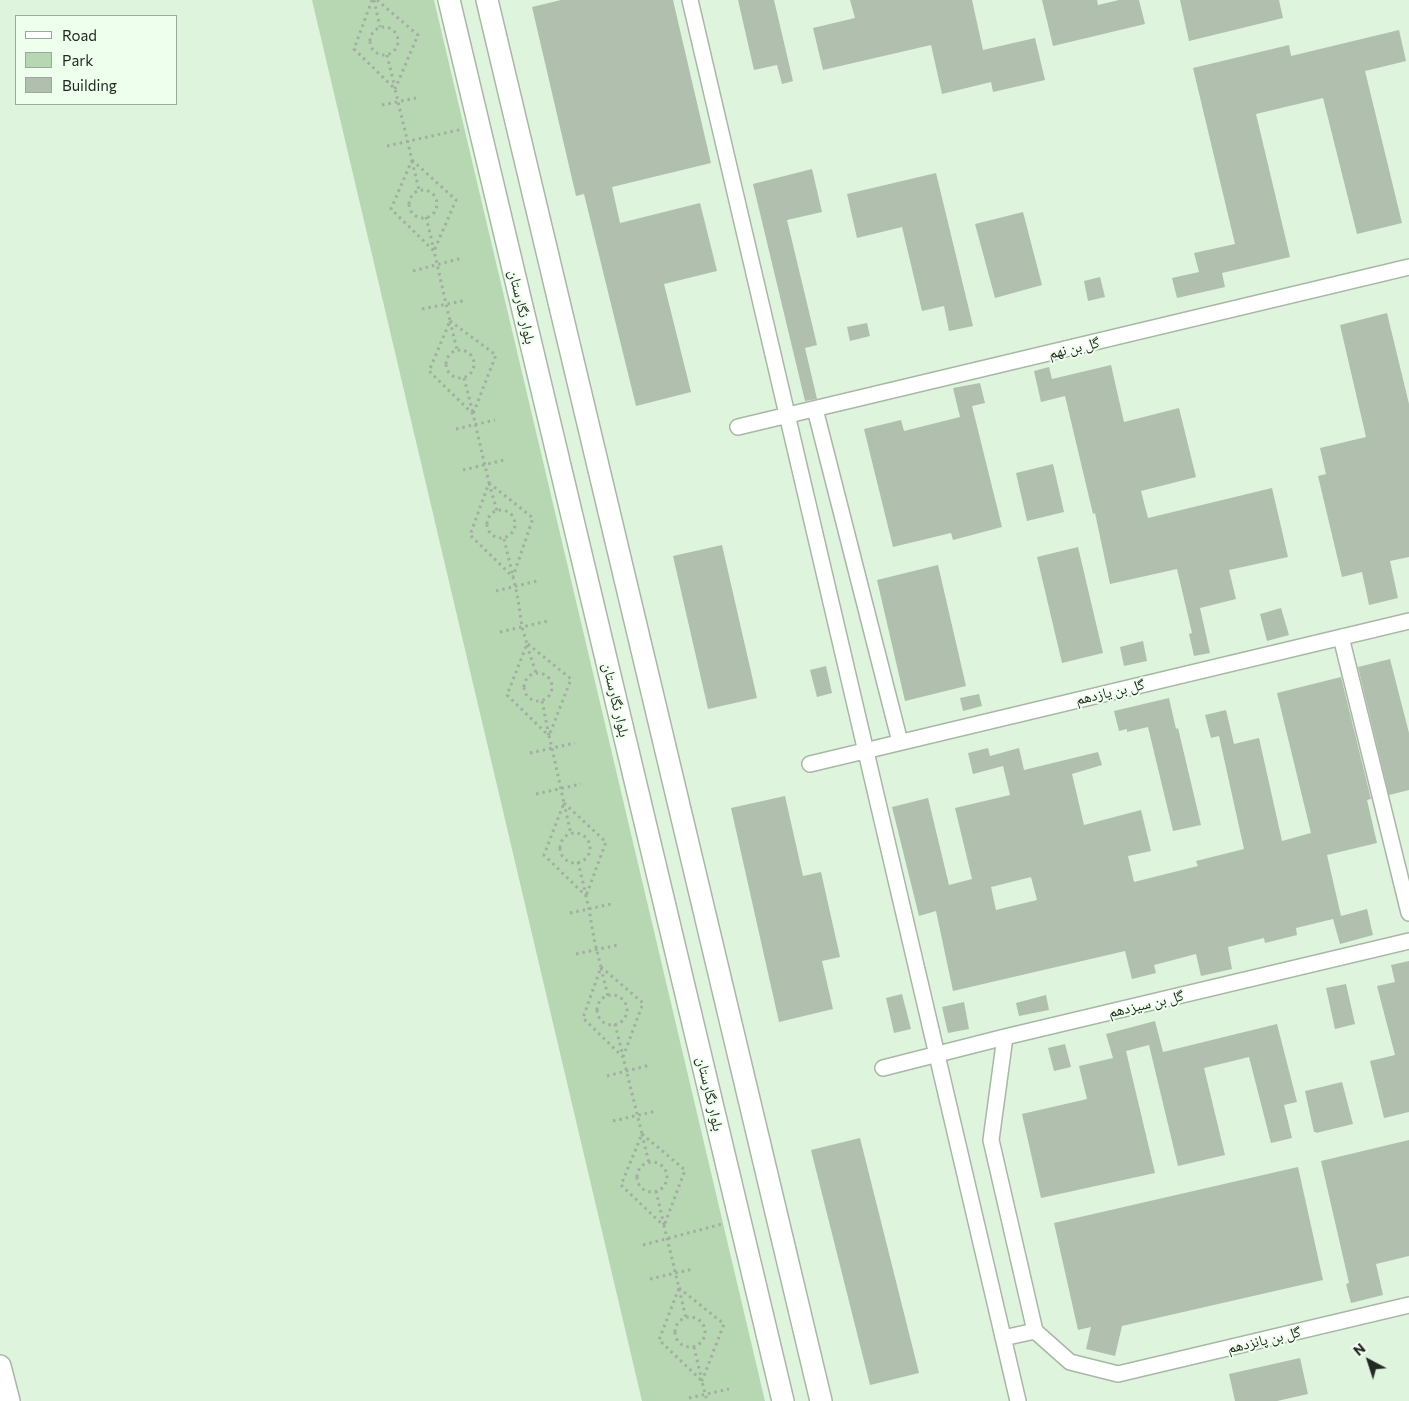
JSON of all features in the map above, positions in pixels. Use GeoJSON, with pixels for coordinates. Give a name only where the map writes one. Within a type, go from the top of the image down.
{"type":"FeatureCollection","features":[{"type":"Feature","properties":{"kind":"street","name":"بلوار نگارستان"},"geometry":{"type":"LineString","coordinates":[[449,0],[782,1401]]}},
{"type":"Feature","properties":{"kind":"street"},"geometry":{"type":"LineString","coordinates":[[487,0],[821,1401]]}},
{"type":"Feature","properties":{"kind":"street"},"geometry":{"type":"LineString","coordinates":[[690,0],[1018,1401]]}},
{"type":"Feature","properties":{"kind":"street","name":"گل بن نهم"},"geometry":{"type":"LineString","coordinates":[[738,427],[1409,267]]}},
{"type":"Feature","properties":{"kind":"street"},"geometry":{"type":"LineString","coordinates":[[815,410],[900,742]]}},
{"type":"Feature","properties":{"kind":"street","name":"گل بن یازدهم"},"geometry":{"type":"LineString","coordinates":[[810,764],[1409,621]]}},
{"type":"Feature","properties":{"kind":"street"},"geometry":{"type":"LineString","coordinates":[[1341,637],[1409,913]]}},
{"type":"Feature","properties":{"kind":"street","name":"گل بن سیزدهم"},"geometry":{"type":"LineString","coordinates":[[883,1068],[1005,1037],[1409,941]]}},
{"type":"Feature","properties":{"kind":"street"},"geometry":{"type":"LineString","coordinates":[[1003,1338],[1034,1330],[991,1140],[1005,1037]]}},
{"type":"Feature","properties":{"kind":"street","name":"گل بن پانزدهم"},"geometry":{"type":"LineString","coordinates":[[1034,1330],[1070,1362],[1118,1374],[1409,1305]]}},
{"type":"Feature","properties":{"kind":"street"},"geometry":{"type":"LineString","coordinates":[[0,1366],[9,1401]]}},
{"type":"Feature","properties":{"kind":"path"},"geometry":{"type":"LineString","coordinates":[[374,0],[380,27]]}},
{"type":"Feature","properties":{"kind":"path"},"geometry":{"type":"LineString","coordinates":[[374,0],[354,49],[395,89]]}},
{"type":"Feature","properties":{"kind":"path"},"geometry":{"type":"LineString","coordinates":[[374,0],[418,35],[395,89]]}},
{"type":"Feature","properties":{"kind":"path"},"geometry":{"type":"LineString","coordinates":[[380,27],[392,29],[398,37],[396,48],[391,54],[387,55],[374,52],[370,43],[371,34],[380,27]]}},
{"type":"Feature","properties":{"kind":"path"},"geometry":{"type":"LineString","coordinates":[[387,55],[419,190]]}},
{"type":"Feature","properties":{"kind":"path"},"geometry":{"type":"LineString","coordinates":[[382,106],[416,98]]}},
{"type":"Feature","properties":{"kind":"path"},"geometry":{"type":"LineString","coordinates":[[387,146],[478,125]]}},
{"type":"Feature","properties":{"kind":"path"},"geometry":{"type":"LineString","coordinates":[[412,160],[391,209],[434,251]]}},
{"type":"Feature","properties":{"kind":"path"},"geometry":{"type":"LineString","coordinates":[[412,160],[456,200],[434,251]]}},
{"type":"Feature","properties":{"kind":"path"},"geometry":{"type":"LineString","coordinates":[[419,190],[429,191],[433,194],[437,203],[434,212],[426,217],[412,213],[409,204],[412,195],[419,190]]}},
{"type":"Feature","properties":{"kind":"path"},"geometry":{"type":"LineString","coordinates":[[426,217],[457,350]]}},
{"type":"Feature","properties":{"kind":"path"},"geometry":{"type":"LineString","coordinates":[[413,271],[462,258]]}},
{"type":"Feature","properties":{"kind":"path"},"geometry":{"type":"LineString","coordinates":[[422,309],[463,301]]}},
{"type":"Feature","properties":{"kind":"path"},"geometry":{"type":"LineString","coordinates":[[450,321],[429,371],[473,414]]}},
{"type":"Feature","properties":{"kind":"path"},"geometry":{"type":"LineString","coordinates":[[450,321],[496,355],[473,414]]}},
{"type":"Feature","properties":{"kind":"path"},"geometry":{"type":"LineString","coordinates":[[457,350],[467,351],[475,362],[473,371],[464,378],[452,376],[446,368],[450,353],[457,350]]}},
{"type":"Feature","properties":{"kind":"path"},"geometry":{"type":"LineString","coordinates":[[464,378],[496,511]]}},
{"type":"Feature","properties":{"kind":"path"},"geometry":{"type":"LineString","coordinates":[[456,429],[495,420]]}},
{"type":"Feature","properties":{"kind":"path"},"geometry":{"type":"LineString","coordinates":[[463,470],[504,460]]}},
{"type":"Feature","properties":{"kind":"path"},"geometry":{"type":"LineString","coordinates":[[489,483],[470,535],[513,577]]}},
{"type":"Feature","properties":{"kind":"path"},"geometry":{"type":"LineString","coordinates":[[489,483],[533,518],[513,577]]}},
{"type":"Feature","properties":{"kind":"path"},"geometry":{"type":"LineString","coordinates":[[503,510],[508,512],[514,520],[515,526],[512,534],[504,538],[494,537],[487,529],[487,520],[496,511],[503,510]]}},
{"type":"Feature","properties":{"kind":"path"},"geometry":{"type":"LineString","coordinates":[[504,538],[522,627],[536,673]]}},
{"type":"Feature","properties":{"kind":"path"},"geometry":{"type":"LineString","coordinates":[[496,591],[537,581]]}},
{"type":"Feature","properties":{"kind":"path"},"geometry":{"type":"LineString","coordinates":[[500,632],[548,621]]}},
{"type":"Feature","properties":{"kind":"path"},"geometry":{"type":"LineString","coordinates":[[527,644],[507,695],[549,736]]}},
{"type":"Feature","properties":{"kind":"path"},"geometry":{"type":"LineString","coordinates":[[527,644],[571,679],[549,736]]}},
{"type":"Feature","properties":{"kind":"path"},"geometry":{"type":"LineString","coordinates":[[532,674],[546,675],[552,683],[550,696],[542,701],[535,702],[528,698],[524,690],[525,680],[532,674]]}},
{"type":"Feature","properties":{"kind":"path"},"geometry":{"type":"LineString","coordinates":[[542,701],[571,834]]}},
{"type":"Feature","properties":{"kind":"path"},"geometry":{"type":"LineString","coordinates":[[530,753],[575,743]]}},
{"type":"Feature","properties":{"kind":"path"},"geometry":{"type":"LineString","coordinates":[[536,794],[581,784]]}},
{"type":"Feature","properties":{"kind":"path"},"geometry":{"type":"LineString","coordinates":[[564,803],[544,855],[586,896]]}},
{"type":"Feature","properties":{"kind":"path"},"geometry":{"type":"LineString","coordinates":[[564,803],[606,842],[586,896]]}},
{"type":"Feature","properties":{"kind":"path"},"geometry":{"type":"LineString","coordinates":[[571,834],[584,836],[590,848],[586,857],[578,862],[572,862],[564,858],[560,849],[562,840],[571,834]]}},
{"type":"Feature","properties":{"kind":"path"},"geometry":{"type":"LineString","coordinates":[[578,862],[608,996]]}},
{"type":"Feature","properties":{"kind":"path"},"geometry":{"type":"LineString","coordinates":[[570,913],[611,904]]}},
{"type":"Feature","properties":{"kind":"path"},"geometry":{"type":"LineString","coordinates":[[576,954],[618,945]]}},
{"type":"Feature","properties":{"kind":"path"},"geometry":{"type":"LineString","coordinates":[[601,967],[582,1018],[623,1057]]}},
{"type":"Feature","properties":{"kind":"path"},"geometry":{"type":"LineString","coordinates":[[601,967],[643,1003],[623,1057]]}},
{"type":"Feature","properties":{"kind":"path"},"geometry":{"type":"LineString","coordinates":[[608,996],[615,996],[625,1004],[624,1018],[621,1022],[615,1024],[609,1025],[603,1022],[598,1015],[597,1010],[600,1001],[608,996]]}},
{"type":"Feature","properties":{"kind":"path"},"geometry":{"type":"LineString","coordinates":[[615,1024],[649,1163]]}},
{"type":"Feature","properties":{"kind":"path"},"geometry":{"type":"LineString","coordinates":[[607,1076],[650,1066]]}},
{"type":"Feature","properties":{"kind":"path"},"geometry":{"type":"LineString","coordinates":[[613,1121],[656,1111]]}},
{"type":"Feature","properties":{"kind":"path"},"geometry":{"type":"LineString","coordinates":[[642,1134],[621,1185],[664,1226]]}},
{"type":"Feature","properties":{"kind":"path"},"geometry":{"type":"LineString","coordinates":[[642,1134],[685,1170],[664,1226]]}},
{"type":"Feature","properties":{"kind":"path"},"geometry":{"type":"LineString","coordinates":[[649,1163],[660,1165],[666,1172],[664,1186],[656,1191],[646,1191],[640,1186],[638,1180],[639,1170],[649,1163]]}},
{"type":"Feature","properties":{"kind":"path"},"geometry":{"type":"LineString","coordinates":[[656,1191],[686,1318]]}},
{"type":"Feature","properties":{"kind":"path"},"geometry":{"type":"LineString","coordinates":[[643,1245],[739,1220]]}},
{"type":"Feature","properties":{"kind":"path"},"geometry":{"type":"LineString","coordinates":[[650,1279],[693,1269]]}},
{"type":"Feature","properties":{"kind":"path"},"geometry":{"type":"LineString","coordinates":[[679,1288],[658,1340],[702,1381]]}},
{"type":"Feature","properties":{"kind":"path"},"geometry":{"type":"LineString","coordinates":[[679,1288],[724,1324],[702,1381]]}},
{"type":"Feature","properties":{"kind":"path"},"geometry":{"type":"LineString","coordinates":[[686,1318],[698,1320],[704,1327],[705,1332],[702,1341],[694,1347],[688,1347],[680,1343],[675,1335],[677,1325],[686,1318]]}},
{"type":"Feature","properties":{"kind":"path"},"geometry":{"type":"LineString","coordinates":[[694,1347],[707,1401]]}},
{"type":"Feature","properties":{"kind":"path"},"geometry":{"type":"LineString","coordinates":[[689,1398],[729,1389]]}},
{"type":"Feature","properties":{"kind":"shaded area"},"geometry":{"type":"Polygon","coordinates":[[[0,0],[1409,0],[1409,1401],[0,1401],[0,0]]]}},
{"type":"Feature","properties":{"kind":"green space"},"geometry":{"type":"Polygon","coordinates":[[[312,0],[434,0],[765,1401],[642,1401],[312,0]]]}},
{"type":"Feature","properties":{"kind":"building"},"geometry":{"type":"Polygon","coordinates":[[[561,0],[673,0],[711,163],[612,187],[620,223],[700,203],[717,271],[664,284],[691,392],[636,406],[584,194],[576,196],[532,7],[561,0]]]}},
{"type":"Feature","properties":{"kind":"building"},"geometry":{"type":"Polygon","coordinates":[[[738,0],[774,0],[793,81],[782,84],[777,65],[754,70],[738,0]]]}},
{"type":"Feature","properties":{"kind":"building"},"geometry":{"type":"Polygon","coordinates":[[[850,0],[972,0],[983,50],[1035,38],[1045,80],[993,92],[991,82],[942,94],[931,45],[823,70],[813,28],[855,18],[850,0]]]}},
{"type":"Feature","properties":{"kind":"building"},"geometry":{"type":"Polygon","coordinates":[[[1042,0],[1097,0],[1098,5],[1119,0],[1139,0],[1145,24],[1053,46],[1042,0]]]}},
{"type":"Feature","properties":{"kind":"building"},"geometry":{"type":"Polygon","coordinates":[[[1180,0],[1279,0],[1283,18],[1189,41],[1180,0]]]}},
{"type":"Feature","properties":{"kind":"building"},"geometry":{"type":"Polygon","coordinates":[[[1399,30],[1406,61],[1365,71],[1402,223],[1357,234],[1323,98],[1256,114],[1290,257],[1222,273],[1225,287],[1177,298],[1172,278],[1199,272],[1194,253],[1235,244],[1193,68],[1289,45],[1291,56],[1399,30]]]}},
{"type":"Feature","properties":{"kind":"building"},"geometry":{"type":"Polygon","coordinates":[[[812,169],[822,212],[787,220],[817,345],[805,348],[817,399],[805,401],[753,184],[812,169]]]}},
{"type":"Feature","properties":{"kind":"building"},"geometry":{"type":"Polygon","coordinates":[[[936,173],[973,326],[949,331],[944,306],[922,311],[902,227],[857,238],[847,194],[936,173]]]}},
{"type":"Feature","properties":{"kind":"building"},"geometry":{"type":"Polygon","coordinates":[[[1023,212],[1042,285],[995,298],[975,224],[1023,212]]]}},
{"type":"Feature","properties":{"kind":"building"},"geometry":{"type":"Polygon","coordinates":[[[1100,277],[1105,297],[1088,301],[1084,281],[1100,277]]]}},
{"type":"Feature","properties":{"kind":"building"},"geometry":{"type":"Polygon","coordinates":[[[1387,313],[1409,404],[1409,557],[1390,561],[1398,598],[1369,605],[1362,572],[1342,577],[1318,476],[1326,474],[1320,448],[1366,437],[1340,325],[1387,313]]]}},
{"type":"Feature","properties":{"kind":"building"},"geometry":{"type":"Polygon","coordinates":[[[867,323],[870,336],[850,341],[847,327],[867,323]]]}},
{"type":"Feature","properties":{"kind":"building"},"geometry":{"type":"Polygon","coordinates":[[[1111,365],[1124,422],[1179,408],[1196,477],[1141,491],[1148,518],[1272,488],[1288,557],[1229,570],[1236,599],[1200,608],[1210,653],[1194,656],[1189,634],[1192,633],[1177,569],[1110,584],[1095,513],[1093,514],[1065,396],[1041,402],[1034,371],[1049,367],[1052,379],[1111,365]]]}},
{"type":"Feature","properties":{"kind":"building"},"geometry":{"type":"Polygon","coordinates":[[[980,383],[985,403],[972,406],[1002,527],[953,540],[951,533],[893,547],[864,429],[901,420],[904,431],[960,417],[953,388],[980,383]]]}},
{"type":"Feature","properties":{"kind":"building"},"geometry":{"type":"Polygon","coordinates":[[[1053,464],[1064,512],[1027,521],[1016,473],[1053,464]]]}},
{"type":"Feature","properties":{"kind":"building"},"geometry":{"type":"Polygon","coordinates":[[[722,545],[757,698],[708,709],[673,556],[722,545]]]}},
{"type":"Feature","properties":{"kind":"building"},"geometry":{"type":"Polygon","coordinates":[[[1078,547],[1103,653],[1062,663],[1037,557],[1078,547]]]}},
{"type":"Feature","properties":{"kind":"building"},"geometry":{"type":"Polygon","coordinates":[[[938,565],[966,686],[905,701],[877,580],[938,565]]]}},
{"type":"Feature","properties":{"kind":"building"},"geometry":{"type":"Polygon","coordinates":[[[1281,608],[1289,635],[1267,641],[1260,614],[1281,608]]]}},
{"type":"Feature","properties":{"kind":"building"},"geometry":{"type":"Polygon","coordinates":[[[1143,641],[1147,661],[1124,666],[1120,647],[1143,641]]]}},
{"type":"Feature","properties":{"kind":"building"},"geometry":{"type":"Polygon","coordinates":[[[1390,659],[1409,733],[1409,790],[1389,795],[1358,667],[1390,659]]]}},
{"type":"Feature","properties":{"kind":"building"},"geometry":{"type":"Polygon","coordinates":[[[826,666],[832,693],[817,697],[810,670],[826,666]]]}},
{"type":"Feature","properties":{"kind":"building"},"geometry":{"type":"Polygon","coordinates":[[[1341,677],[1371,799],[1367,800],[1377,843],[1327,855],[1341,916],[1367,909],[1373,935],[1340,944],[1333,919],[1296,928],[1297,935],[1265,943],[1264,938],[1228,947],[1232,969],[1201,976],[1196,954],[1154,965],[1156,973],[1132,979],[1125,951],[953,991],[936,911],[919,916],[892,807],[928,798],[949,885],[972,879],[955,808],[1010,795],[1003,766],[973,774],[968,753],[988,748],[990,756],[1019,748],[1024,770],[1098,752],[1102,765],[1072,774],[1084,825],[1141,810],[1151,851],[1128,856],[1134,882],[1198,866],[1196,861],[1244,849],[1219,736],[1211,738],[1205,715],[1226,710],[1234,744],[1259,738],[1282,841],[1311,833],[1277,693],[1341,677]],[[1031,877],[991,887],[996,910],[1037,900],[1031,877]]]}},
{"type":"Feature","properties":{"kind":"building"},"geometry":{"type":"Polygon","coordinates":[[[979,694],[982,706],[963,711],[960,698],[979,694]]]}},
{"type":"Feature","properties":{"kind":"building"},"geometry":{"type":"Polygon","coordinates":[[[1169,698],[1201,825],[1173,831],[1148,727],[1127,732],[1127,729],[1119,731],[1114,711],[1169,698]]]}},
{"type":"Feature","properties":{"kind":"building"},"geometry":{"type":"Polygon","coordinates":[[[785,796],[803,876],[821,872],[840,957],[822,961],[833,1009],[779,1022],[731,808],[785,796]]]}},
{"type":"Feature","properties":{"kind":"building"},"geometry":{"type":"Polygon","coordinates":[[[1409,961],[1409,1112],[1384,1118],[1370,1061],[1395,1055],[1377,986],[1395,982],[1391,965],[1409,961]]]}},
{"type":"Feature","properties":{"kind":"building"},"geometry":{"type":"Polygon","coordinates":[[[1346,984],[1355,1024],[1335,1029],[1326,988],[1346,984]]]}},
{"type":"Feature","properties":{"kind":"building"},"geometry":{"type":"Polygon","coordinates":[[[902,994],[911,1029],[894,1033],[886,998],[902,994]]]}},
{"type":"Feature","properties":{"kind":"building"},"geometry":{"type":"Polygon","coordinates":[[[1046,995],[1049,1010],[1019,1016],[1016,1003],[1046,995]]]}},
{"type":"Feature","properties":{"kind":"building"},"geometry":{"type":"Polygon","coordinates":[[[964,1002],[969,1029],[948,1033],[942,1007],[964,1002]]]}},
{"type":"Feature","properties":{"kind":"building"},"geometry":{"type":"Polygon","coordinates":[[[1155,1021],[1163,1052],[1277,1024],[1297,1102],[1284,1105],[1292,1138],[1271,1143],[1249,1057],[1204,1068],[1225,1155],[1178,1166],[1149,1045],[1126,1051],[1155,1173],[1041,1198],[1022,1114],[1087,1099],[1079,1066],[1113,1058],[1106,1034],[1155,1021]]]}},
{"type":"Feature","properties":{"kind":"building"},"geometry":{"type":"Polygon","coordinates":[[[1065,1044],[1071,1067],[1054,1071],[1048,1048],[1065,1044]]]}},
{"type":"Feature","properties":{"kind":"building"},"geometry":{"type":"Polygon","coordinates":[[[1342,1082],[1353,1124],[1314,1132],[1305,1091],[1342,1082]]]}},
{"type":"Feature","properties":{"kind":"building"},"geometry":{"type":"Polygon","coordinates":[[[860,1138],[919,1373],[870,1385],[811,1150],[860,1138]]]}},
{"type":"Feature","properties":{"kind":"building"},"geometry":{"type":"Polygon","coordinates":[[[1409,1140],[1409,1256],[1376,1264],[1383,1295],[1351,1303],[1346,1284],[1349,1283],[1321,1161],[1409,1140]]]}},
{"type":"Feature","properties":{"kind":"building"},"geometry":{"type":"Polygon","coordinates":[[[1298,1167],[1323,1280],[1122,1326],[1115,1356],[1086,1349],[1091,1327],[1078,1330],[1054,1223],[1298,1167]]]}},
{"type":"Feature","properties":{"kind":"building"},"geometry":{"type":"Polygon","coordinates":[[[1300,1358],[1308,1394],[1277,1401],[1235,1401],[1229,1374],[1300,1358]]]}}]}
